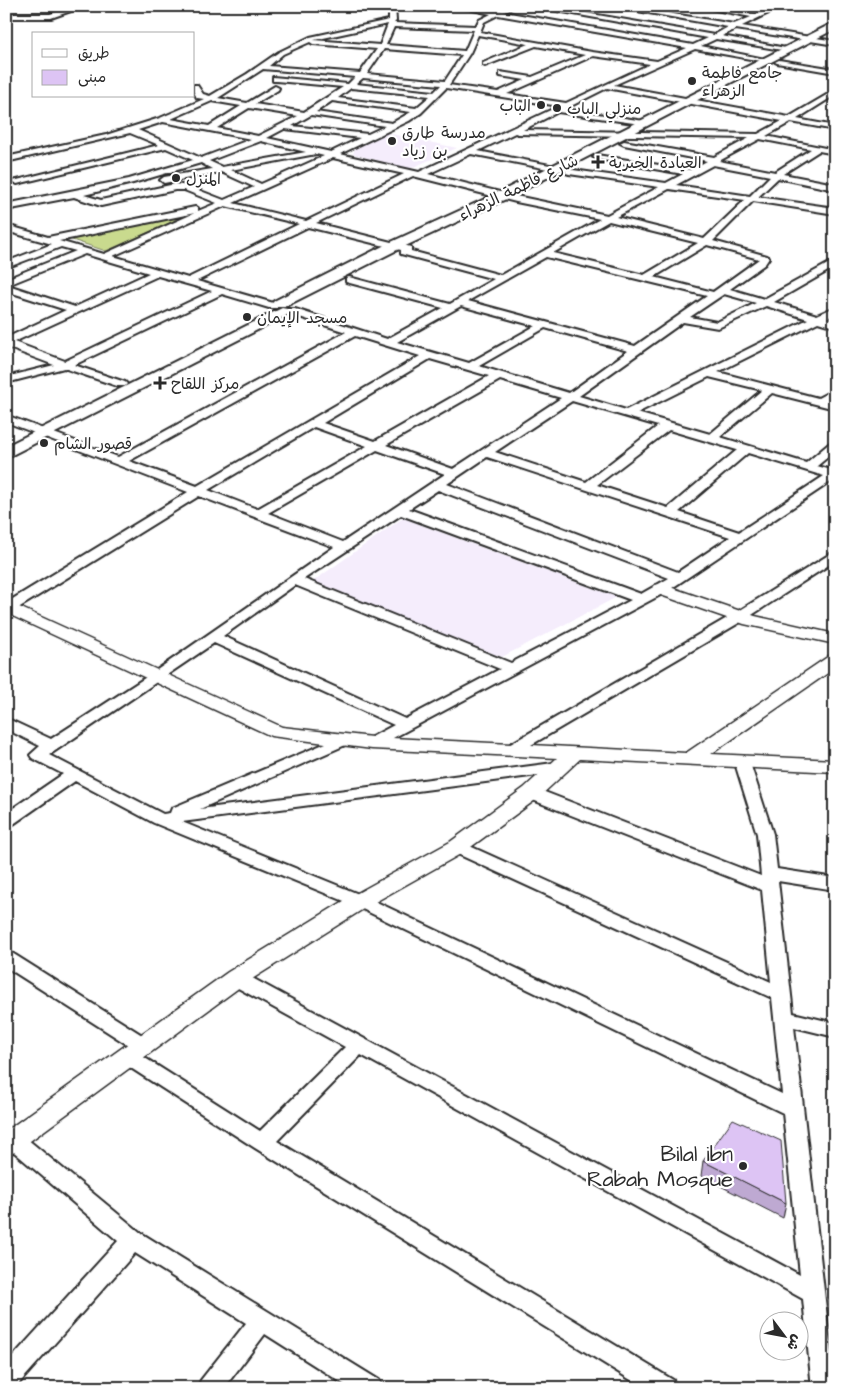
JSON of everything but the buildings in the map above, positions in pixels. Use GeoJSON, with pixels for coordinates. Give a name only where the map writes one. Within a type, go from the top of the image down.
{"type":"FeatureCollection","features":[{"type":"Feature","properties":{"kind":"main road","name":"شارع فاطمة الزهراء"},"geometry":{"type":"LineString","coordinates":[[813,40],[835,25]]}},
{"type":"Feature","properties":{"kind":"main road","name":"شارع فاطمة الزهراء"},"geometry":{"type":"LineString","coordinates":[[6,442],[39,431],[402,249],[555,169],[624,138],[778,57],[813,40],[835,32]]}},
{"type":"Feature","properties":{"kind":"main road","name":"شارع فاطمة الزهراء"},"geometry":{"type":"LineString","coordinates":[[6,453],[39,431],[121,384],[282,308],[349,280],[402,249],[516,199],[597,157],[624,138]]}},
{"type":"Feature","properties":{"kind":"street"},"geometry":{"type":"LineString","coordinates":[[6,16],[46,17],[62,14],[82,6]]}},
{"type":"Feature","properties":{"kind":"street"},"geometry":{"type":"LineString","coordinates":[[73,193],[163,172],[200,160],[261,139],[308,114],[350,86],[362,75],[382,46],[392,23],[392,6]]}},
{"type":"Feature","properties":{"kind":"street"},"geometry":{"type":"LineString","coordinates":[[458,6],[695,47],[778,57]]}},
{"type":"Feature","properties":{"kind":"street"},"geometry":{"type":"LineString","coordinates":[[104,257],[332,155],[418,111],[446,85],[467,53],[481,22],[512,6]]}},
{"type":"Feature","properties":{"kind":"street"},"geometry":{"type":"LineString","coordinates":[[532,6],[714,37],[778,57],[835,71]]}},
{"type":"Feature","properties":{"kind":"street"},"geometry":{"type":"LineString","coordinates":[[612,6],[835,43]]}},
{"type":"Feature","properties":{"kind":"street"},"geometry":{"type":"LineString","coordinates":[[658,14],[676,6]]}},
{"type":"Feature","properties":{"kind":"street"},"geometry":{"type":"LineString","coordinates":[[699,6],[759,16]]}},
{"type":"Feature","properties":{"kind":"street"},"geometry":{"type":"LineString","coordinates":[[189,281],[416,174],[514,132],[606,86],[695,47],[780,6]]}},
{"type":"Feature","properties":{"kind":"street"},"geometry":{"type":"LineString","coordinates":[[6,160],[38,154],[163,120],[211,99],[250,76],[281,53],[304,42],[328,34],[392,23],[477,30],[535,44],[656,63]]}},
{"type":"Feature","properties":{"kind":"street"},"geometry":{"type":"LineString","coordinates":[[304,42],[467,53]]}},
{"type":"Feature","properties":{"kind":"street"},"geometry":{"type":"LineString","coordinates":[[485,64],[535,44]]}},
{"type":"Feature","properties":{"kind":"street"},"geometry":{"type":"LineString","coordinates":[[498,95],[592,54]]}},
{"type":"Feature","properties":{"kind":"street"},"geometry":{"type":"LineString","coordinates":[[260,67],[362,75],[446,85],[566,105]]}},
{"type":"Feature","properties":{"kind":"street"},"geometry":{"type":"LineString","coordinates":[[503,74],[548,83]]}},
{"type":"Feature","properties":{"kind":"street"},"geometry":{"type":"LineString","coordinates":[[250,76],[259,77]]}},
{"type":"Feature","properties":{"kind":"street"},"geometry":{"type":"LineString","coordinates":[[268,78],[436,94]]}},
{"type":"Feature","properties":{"kind":"street"},"geometry":{"type":"LineString","coordinates":[[606,86],[835,128]]}},
{"type":"Feature","properties":{"kind":"street"},"geometry":{"type":"LineString","coordinates":[[195,88],[200,96],[211,99],[393,125]]}},
{"type":"Feature","properties":{"kind":"street"},"geometry":{"type":"LineString","coordinates":[[210,129],[250,106],[276,88]]}},
{"type":"Feature","properties":{"kind":"street"},"geometry":{"type":"LineString","coordinates":[[388,343],[608,218],[756,136],[791,119],[833,94]]}},
{"type":"Feature","properties":{"kind":"street"},"geometry":{"type":"LineString","coordinates":[[331,99],[418,111]]}},
{"type":"Feature","properties":{"kind":"street"},"geometry":{"type":"LineString","coordinates":[[557,110],[643,128],[756,136],[835,152]]}},
{"type":"Feature","properties":{"kind":"street"},"geometry":{"type":"LineString","coordinates":[[163,120],[261,139],[416,174],[502,196],[608,218],[764,258],[762,262],[570,397],[294,580],[159,675],[38,755],[160,819],[360,901],[793,1109]]}},
{"type":"Feature","properties":{"kind":"street"},"geometry":{"type":"LineString","coordinates":[[785,142],[816,124]]}},
{"type":"Feature","properties":{"kind":"street"},"geometry":{"type":"LineString","coordinates":[[284,127],[369,137]]}},
{"type":"Feature","properties":{"kind":"street"},"geometry":{"type":"LineString","coordinates":[[130,130],[220,170],[262,186]]}},
{"type":"Feature","properties":{"kind":"street"},"geometry":{"type":"LineString","coordinates":[[514,132],[624,138],[776,175],[835,187]]}},
{"type":"Feature","properties":{"kind":"street"},"geometry":{"type":"LineString","coordinates":[[18,182],[166,146]]}},
{"type":"Feature","properties":{"kind":"street"},"geometry":{"type":"LineString","coordinates":[[646,278],[706,242],[776,175],[817,149]]}},
{"type":"Feature","properties":{"kind":"street"},"geometry":{"type":"LineString","coordinates":[[153,182],[318,152]]}},
{"type":"Feature","properties":{"kind":"street"},"geometry":{"type":"LineString","coordinates":[[471,152],[555,169]]}},
{"type":"Feature","properties":{"kind":"street"},"geometry":{"type":"LineString","coordinates":[[597,157],[690,173]]}},
{"type":"Feature","properties":{"kind":"street"},"geometry":{"type":"LineString","coordinates":[[569,171],[665,187],[835,211]]}},
{"type":"Feature","properties":{"kind":"street"},"geometry":{"type":"LineString","coordinates":[[18,182],[73,193],[101,203],[175,187],[185,188],[224,203],[402,249],[502,278]]}},
{"type":"Feature","properties":{"kind":"street"},"geometry":{"type":"LineString","coordinates":[[6,207],[18,182]]}},
{"type":"Feature","properties":{"kind":"street"},"geometry":{"type":"LineString","coordinates":[[47,240],[193,210],[208,211]]}},
{"type":"Feature","properties":{"kind":"street"},"geometry":{"type":"LineString","coordinates":[[6,228],[282,308],[388,343],[834,475]]}},
{"type":"Feature","properties":{"kind":"street"},"geometry":{"type":"LineString","coordinates":[[6,265],[61,244]]}},
{"type":"Feature","properties":{"kind":"street"},"geometry":{"type":"LineString","coordinates":[[6,283],[85,251]]}},
{"type":"Feature","properties":{"kind":"street"},"geometry":{"type":"LineString","coordinates":[[545,254],[646,278],[766,302],[835,324]]}},
{"type":"Feature","properties":{"kind":"street"},"geometry":{"type":"LineString","coordinates":[[682,318],[718,325],[766,302],[835,263]]}},
{"type":"Feature","properties":{"kind":"street"},"geometry":{"type":"LineString","coordinates":[[6,342],[158,272]]}},
{"type":"Feature","properties":{"kind":"street"},"geometry":{"type":"LineString","coordinates":[[349,280],[543,325],[637,350]]}},
{"type":"Feature","properties":{"kind":"street"},"geometry":{"type":"LineString","coordinates":[[6,288],[75,310]]}},
{"type":"Feature","properties":{"kind":"street"},"geometry":{"type":"LineString","coordinates":[[6,380],[64,365],[221,290]]}},
{"type":"Feature","properties":{"kind":"street"},"geometry":{"type":"LineString","coordinates":[[626,414],[835,310]]}},
{"type":"Feature","properties":{"kind":"street"},"geometry":{"type":"LineString","coordinates":[[470,367],[543,325]]}},
{"type":"Feature","properties":{"kind":"street"},"geometry":{"type":"LineString","coordinates":[[119,461],[354,332]]}},
{"type":"Feature","properties":{"kind":"street"},"geometry":{"type":"LineString","coordinates":[[6,342],[64,365],[121,384]]}},
{"type":"Feature","properties":{"kind":"street"},"geometry":{"type":"LineString","coordinates":[[8,606],[429,355]]}},
{"type":"Feature","properties":{"kind":"street"},"geometry":{"type":"LineString","coordinates":[[708,373],[835,406]]}},
{"type":"Feature","properties":{"kind":"street"},"geometry":{"type":"LineString","coordinates":[[257,514],[498,376]]}},
{"type":"Feature","properties":{"kind":"street"},"geometry":{"type":"LineString","coordinates":[[711,439],[770,389]]}},
{"type":"Feature","properties":{"kind":"street"},"geometry":{"type":"LineString","coordinates":[[819,402],[835,392]]}},
{"type":"Feature","properties":{"kind":"street"},"geometry":{"type":"LineString","coordinates":[[6,418],[345,547]]}},
{"type":"Feature","properties":{"kind":"street"},"geometry":{"type":"LineString","coordinates":[[314,423],[455,474]]}},
{"type":"Feature","properties":{"kind":"street"},"geometry":{"type":"LineString","coordinates":[[588,486],[666,426]]}},
{"type":"Feature","properties":{"kind":"street"},"geometry":{"type":"LineString","coordinates":[[808,467],[835,445]]}},
{"type":"Feature","properties":{"kind":"street"},"geometry":{"type":"LineString","coordinates":[[670,513],[745,449]]}},
{"type":"Feature","properties":{"kind":"street"},"geometry":{"type":"LineString","coordinates":[[486,453],[739,536]]}},
{"type":"Feature","properties":{"kind":"street"},"geometry":{"type":"LineString","coordinates":[[372,743],[661,589],[834,475]]}},
{"type":"Feature","properties":{"kind":"street"},"geometry":{"type":"LineString","coordinates":[[438,485],[680,576]]}},
{"type":"Feature","properties":{"kind":"street"},"geometry":{"type":"LineString","coordinates":[[399,510],[642,599]]}},
{"type":"Feature","properties":{"kind":"street"},"geometry":{"type":"LineString","coordinates":[[513,749],[739,617],[835,555]]}},
{"type":"Feature","properties":{"kind":"street"},"geometry":{"type":"LineString","coordinates":[[294,580],[511,668]]}},
{"type":"Feature","properties":{"kind":"street"},"geometry":{"type":"LineString","coordinates":[[661,589],[739,617],[835,639]]}},
{"type":"Feature","properties":{"kind":"street"},"geometry":{"type":"LineString","coordinates":[[8,606],[278,732],[372,743],[513,749],[568,759]]}},
{"type":"Feature","properties":{"kind":"street"},"geometry":{"type":"LineString","coordinates":[[213,638],[406,725]]}},
{"type":"Feature","properties":{"kind":"street"},"geometry":{"type":"LineString","coordinates":[[693,757],[835,660]]}},
{"type":"Feature","properties":{"kind":"street"},"geometry":{"type":"LineString","coordinates":[[6,723],[52,746]]}},
{"type":"Feature","properties":{"kind":"street"},"geometry":{"type":"LineString","coordinates":[[160,819],[345,740]]}},
{"type":"Feature","properties":{"kind":"street"},"geometry":{"type":"LineString","coordinates":[[160,819],[568,759],[693,757],[835,766]]}},
{"type":"Feature","properties":{"kind":"street"},"geometry":{"type":"LineString","coordinates":[[371,1388],[132,1240],[9,1139],[236,978],[360,901],[457,847],[531,793],[568,759]]}},
{"type":"Feature","properties":{"kind":"street"},"geometry":{"type":"LineString","coordinates":[[742,760],[766,834],[793,1109],[824,1388]]}},
{"type":"Feature","properties":{"kind":"street"},"geometry":{"type":"LineString","coordinates":[[6,821],[74,774]]}},
{"type":"Feature","properties":{"kind":"street"},"geometry":{"type":"LineString","coordinates":[[531,793],[770,881],[835,884]]}},
{"type":"Feature","properties":{"kind":"street"},"geometry":{"type":"LineString","coordinates":[[457,847],[781,994]]}},
{"type":"Feature","properties":{"kind":"street"},"geometry":{"type":"LineString","coordinates":[[6,958],[262,1142],[665,1388]]}},
{"type":"Feature","properties":{"kind":"street"},"geometry":{"type":"LineString","coordinates":[[236,978],[813,1293]]}},
{"type":"Feature","properties":{"kind":"street"},"geometry":{"type":"LineString","coordinates":[[785,1018],[835,1030]]}},
{"type":"Feature","properties":{"kind":"street"},"geometry":{"type":"LineString","coordinates":[[262,1142],[359,1045]]}},
{"type":"Feature","properties":{"kind":"street"},"geometry":{"type":"LineString","coordinates":[[6,1381],[132,1240]]}},
{"type":"Feature","properties":{"kind":"street"},"geometry":{"type":"LineString","coordinates":[[209,1388],[262,1320]]}},
{"type":"Feature","properties":{"kind":"shaded area"},"geometry":{"type":"Polygon","coordinates":[[[387,133],[457,148],[409,169],[353,154],[355,149],[387,133]]]}},
{"type":"Feature","properties":{"kind":"shaded area"},"geometry":{"type":"Polygon","coordinates":[[[403,518],[617,597],[502,657],[312,582],[403,518]]]}},
{"type":"Feature","properties":{"kind":"green space"},"geometry":{"type":"Polygon","coordinates":[[[171,217],[176,220],[106,251],[69,239],[171,217]]]}},
{"type":"Feature","properties":{"kind":"place","name":"جامع فاطمة الزهراء"},"geometry":{"type":"Point","coordinates":[692,81]}},
{"type":"Feature","properties":{"kind":"place","name":"الباب"},"geometry":{"type":"Point","coordinates":[541,105]}},
{"type":"Feature","properties":{"kind":"place","name":"منزلي الباب"},"geometry":{"type":"Point","coordinates":[557,108]}},
{"type":"Feature","properties":{"kind":"place","name":"مدرسة طارق بن زياد"},"geometry":{"type":"Point","coordinates":[392,141]}},
{"type":"Feature","properties":{"kind":"place","name":"العيادة الخيرية"},"geometry":{"type":"Point","coordinates":[598,162]}},
{"type":"Feature","properties":{"kind":"place","name":"المنزل"},"geometry":{"type":"Point","coordinates":[176,178]}},
{"type":"Feature","properties":{"kind":"place","name":"مسجد الإيمان"},"geometry":{"type":"Point","coordinates":[247,317]}},
{"type":"Feature","properties":{"kind":"place","name":"مركز اللقاح"},"geometry":{"type":"Point","coordinates":[160,383]}},
{"type":"Feature","properties":{"kind":"place","name":"قصور الشام"},"geometry":{"type":"Point","coordinates":[44,443]}},
{"type":"Feature","properties":{"kind":"place","name":"Bilal ibn Rabah Mosque"},"geometry":{"type":"Point","coordinates":[743,1166]}}]}
